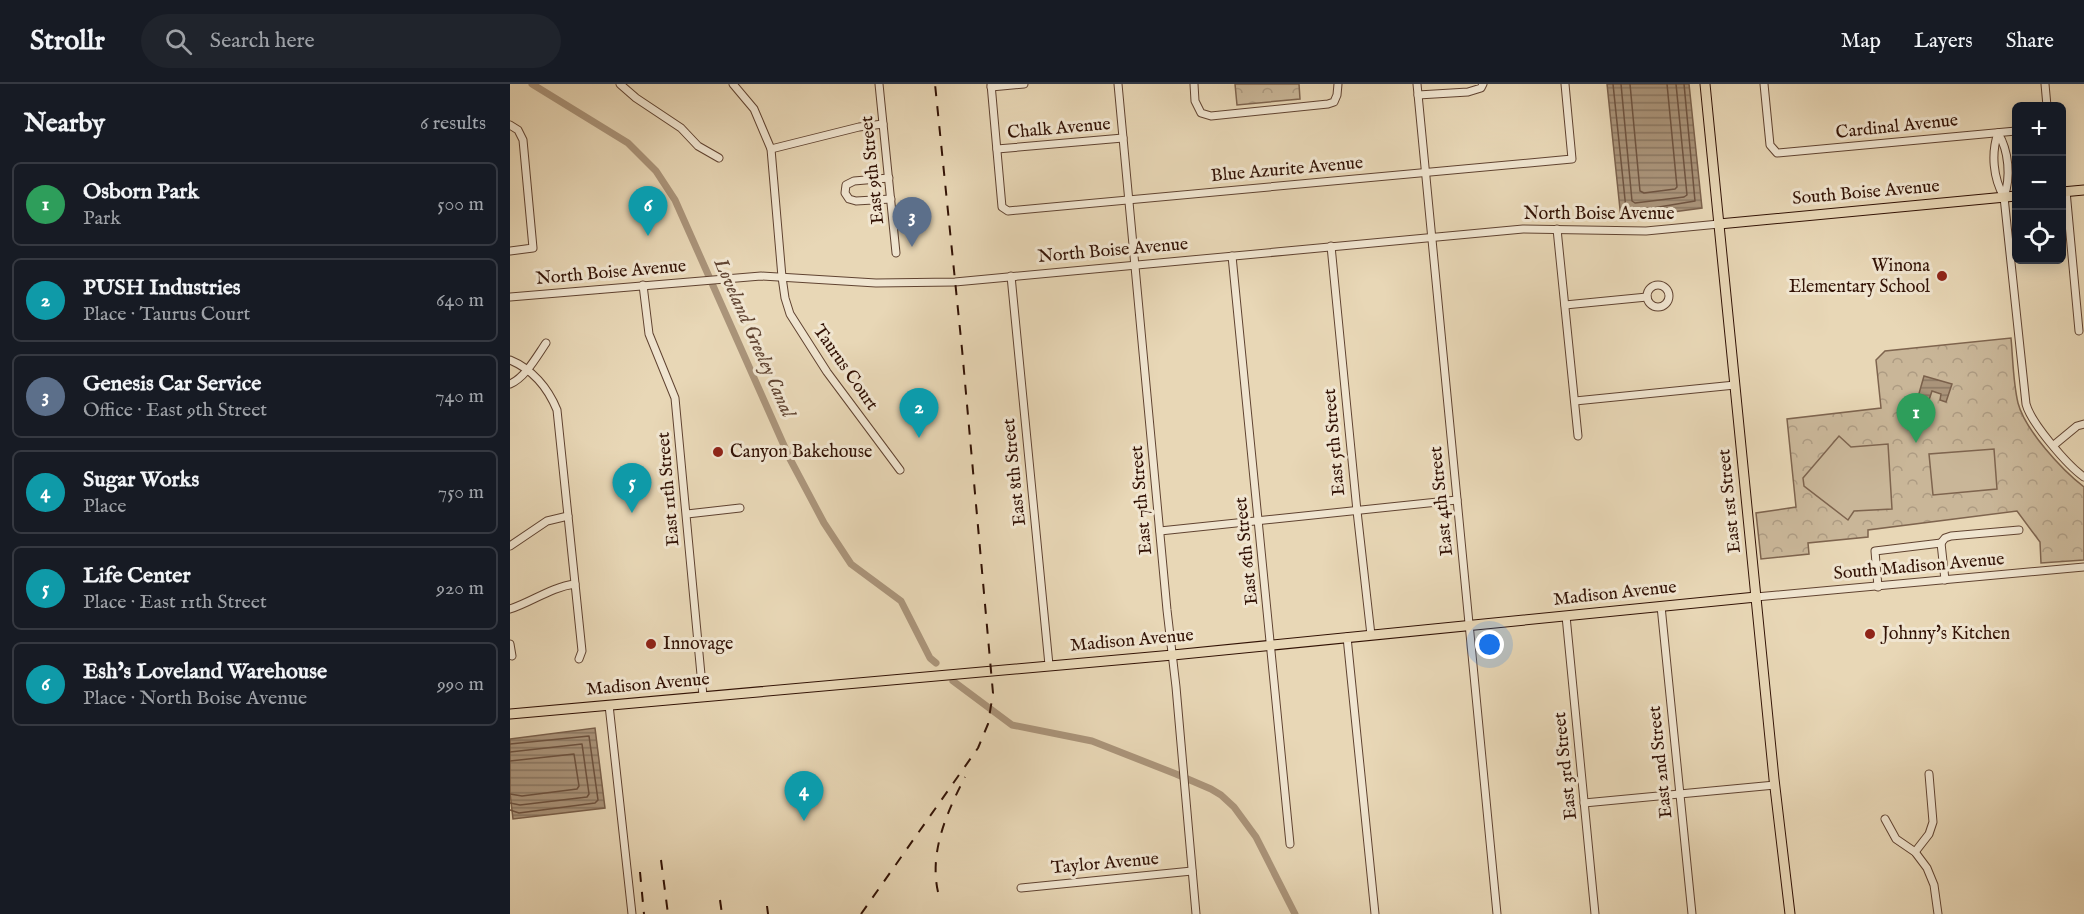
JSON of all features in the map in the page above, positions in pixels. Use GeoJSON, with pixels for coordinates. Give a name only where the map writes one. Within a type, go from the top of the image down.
{"type":"FeatureCollection","features":[{"type":"Feature","properties":{"kind":"main road","name":"East 1st Street"},"geometry":{"type":"LineString","coordinates":[[1705,84],[1790,914]]}},
{"type":"Feature","properties":{"kind":"main road"},"geometry":{"type":"LineString","coordinates":[[2066,192],[2084,190]]}},
{"type":"Feature","properties":{"kind":"main road","name":"South Boise Avenue"},"geometry":{"type":"LineString","coordinates":[[1719,224],[2012,196]]}},
{"type":"Feature","properties":{"kind":"main road","name":"Madison Avenue"},"geometry":{"type":"LineString","coordinates":[[510,714],[1173,655],[1756,597]]}},
{"type":"Feature","properties":{"kind":"street"},"geometry":{"type":"LineString","coordinates":[[620,84],[636,98],[681,128],[698,146],[719,158]]}},
{"type":"Feature","properties":{"kind":"street"},"geometry":{"type":"LineString","coordinates":[[733,84],[754,110],[771,149],[782,277]]}},
{"type":"Feature","properties":{"kind":"street","name":"East 9th Street"},"geometry":{"type":"LineString","coordinates":[[879,84],[896,253]]}},
{"type":"Feature","properties":{"kind":"street"},"geometry":{"type":"LineString","coordinates":[[997,149],[991,86],[1024,84]]}},
{"type":"Feature","properties":{"kind":"street","name":"East 7th Street"},"geometry":{"type":"LineString","coordinates":[[1118,84],[1196,914]]}},
{"type":"Feature","properties":{"kind":"street"},"geometry":{"type":"LineString","coordinates":[[1194,84],[1196,101],[1201,113],[1211,116],[1334,102],[1338,84]]}},
{"type":"Feature","properties":{"kind":"street","name":"East 4th Street"},"geometry":{"type":"LineString","coordinates":[[1417,84],[1497,914]]}},
{"type":"Feature","properties":{"kind":"street"},"geometry":{"type":"LineString","coordinates":[[1418,95],[1468,92],[1481,88],[1483,84]]}},
{"type":"Feature","properties":{"kind":"street","name":"Blue Azurite Avenue"},"geometry":{"type":"LineString","coordinates":[[997,149],[1002,207],[1004,210],[1012,211],[1572,159],[1565,84]]}},
{"type":"Feature","properties":{"kind":"street","name":"Cardinal Avenue"},"geometry":{"type":"LineString","coordinates":[[1764,84],[1770,146],[1773,151],[1780,154],[2012,131]]}},
{"type":"Feature","properties":{"kind":"street"},"geometry":{"type":"LineString","coordinates":[[2045,84],[2047,102]]}},
{"type":"Feature","properties":{"kind":"street"},"geometry":{"type":"LineString","coordinates":[[771,149],[859,127],[883,124]]}},
{"type":"Feature","properties":{"kind":"street"},"geometry":{"type":"LineString","coordinates":[[510,125],[518,130],[523,140],[533,248],[510,251]]}},
{"type":"Feature","properties":{"kind":"street"},"geometry":{"type":"LineString","coordinates":[[1998,133],[2005,144],[2009,183],[2004,197]]}},
{"type":"Feature","properties":{"kind":"street"},"geometry":{"type":"LineString","coordinates":[[1998,133],[1993,146],[1994,156],[1997,185],[2004,197],[2026,404],[2030,416],[2069,463],[2084,477]]}},
{"type":"Feature","properties":{"kind":"street","name":"Chalk Avenue"},"geometry":{"type":"LineString","coordinates":[[997,149],[1123,138]]}},
{"type":"Feature","properties":{"kind":"street"},"geometry":{"type":"LineString","coordinates":[[889,178],[854,181],[846,185],[845,193],[849,199],[856,201],[891,198]]}},
{"type":"Feature","properties":{"kind":"street"},"geometry":{"type":"LineString","coordinates":[[2066,210],[2079,331]]}},
{"type":"Feature","properties":{"kind":"street","name":"North Boise Avenue"},"geometry":{"type":"LineString","coordinates":[[510,297],[721,278],[782,277],[922,284],[1523,229],[1646,231],[1719,224]]}},
{"type":"Feature","properties":{"kind":"street"},"geometry":{"type":"LineString","coordinates":[[1557,229],[1578,436]]}},
{"type":"Feature","properties":{"kind":"street","name":"East 5th Street"},"geometry":{"type":"LineString","coordinates":[[1332,246],[1356,511],[1371,635]]}},
{"type":"Feature","properties":{"kind":"street","name":"East 6th Street"},"geometry":{"type":"LineString","coordinates":[[1232,255],[1290,844]]}},
{"type":"Feature","properties":{"kind":"street","name":"East 8th Street"},"geometry":{"type":"LineString","coordinates":[[1011,276],[1049,665]]}},
{"type":"Feature","properties":{"kind":"street","name":"Taurus Court"},"geometry":{"type":"LineString","coordinates":[[782,277],[785,298],[797,327],[900,470]]}},
{"type":"Feature","properties":{"kind":"street","name":"East 11th Street"},"geometry":{"type":"LineString","coordinates":[[643,285],[649,334],[675,398],[703,696]]}},
{"type":"Feature","properties":{"kind":"street"},"geometry":{"type":"LineString","coordinates":[[1565,304],[1647,297]]}},
{"type":"Feature","properties":{"kind":"street"},"geometry":{"type":"LineString","coordinates":[[510,384],[515,382],[546,343]]}},
{"type":"Feature","properties":{"kind":"street"},"geometry":{"type":"LineString","coordinates":[[510,360],[526,369],[551,394],[557,410],[582,651],[579,659]]}},
{"type":"Feature","properties":{"kind":"street"},"geometry":{"type":"LineString","coordinates":[[1575,400],[1735,385]]}},
{"type":"Feature","properties":{"kind":"street"},"geometry":{"type":"LineString","coordinates":[[2054,445],[2077,426],[2084,424]]}},
{"type":"Feature","properties":{"kind":"street"},"geometry":{"type":"LineString","coordinates":[[1160,531],[1457,500]]}},
{"type":"Feature","properties":{"kind":"street"},"geometry":{"type":"LineString","coordinates":[[687,514],[740,508]]}},
{"type":"Feature","properties":{"kind":"street"},"geometry":{"type":"LineString","coordinates":[[510,546],[547,521],[568,516]]}},
{"type":"Feature","properties":{"kind":"street"},"geometry":{"type":"LineString","coordinates":[[1878,587],[1875,551],[1941,543],[1945,538],[1951,536],[2019,530]]}},
{"type":"Feature","properties":{"kind":"street"},"geometry":{"type":"LineString","coordinates":[[1941,543],[1945,580]]}},
{"type":"Feature","properties":{"kind":"street","name":"South Madison Avenue"},"geometry":{"type":"LineString","coordinates":[[1756,597],[2084,567]]}},
{"type":"Feature","properties":{"kind":"street"},"geometry":{"type":"LineString","coordinates":[[510,609],[535,600],[561,586],[574,584]]}},
{"type":"Feature","properties":{"kind":"street","name":"East 2nd Street"},"geometry":{"type":"LineString","coordinates":[[1661,606],[1692,914]]}},
{"type":"Feature","properties":{"kind":"street","name":"East 3rd Street"},"geometry":{"type":"LineString","coordinates":[[1566,616],[1595,914]]}},
{"type":"Feature","properties":{"kind":"street"},"geometry":{"type":"LineString","coordinates":[[1347,637],[1375,914]]}},
{"type":"Feature","properties":{"kind":"street"},"geometry":{"type":"LineString","coordinates":[[510,644],[512,656]]}},
{"type":"Feature","properties":{"kind":"street"},"geometry":{"type":"LineString","coordinates":[[609,705],[632,914]]}},
{"type":"Feature","properties":{"kind":"street"},"geometry":{"type":"LineString","coordinates":[[1915,852],[1929,834],[1933,822],[1929,774]]}},
{"type":"Feature","properties":{"kind":"street"},"geometry":{"type":"LineString","coordinates":[[1584,803],[1775,785]]}},
{"type":"Feature","properties":{"kind":"street"},"geometry":{"type":"LineString","coordinates":[[1886,819],[1896,839],[1915,852],[1931,876],[1938,914]]}},
{"type":"Feature","properties":{"kind":"street","name":"Taylor Avenue"},"geometry":{"type":"LineString","coordinates":[[1021,888],[1192,871]]}},
{"type":"Feature","properties":{"kind":"green space"},"geometry":{"type":"Polygon","coordinates":[[[1235,84],[1299,84],[1300,99],[1237,105],[1235,84]]]}},
{"type":"Feature","properties":{"kind":"green space"},"geometry":{"type":"Polygon","coordinates":[[[2011,338],[2015,387],[2022,414],[2045,449],[2084,487],[2084,560],[2041,563],[2040,542],[2017,511],[1868,530],[1868,537],[1808,543],[1809,554],[1761,559],[1756,513],[1796,507],[1787,419],[1881,408],[1876,360],[1885,351],[2011,338]]]}},
{"type":"Feature","properties":{"kind":"green space"},"geometry":{"type":"Polygon","coordinates":[[[1839,436],[1851,447],[1888,444],[1892,509],[1854,511],[1848,520],[1804,486],[1803,478],[1839,436]]]}},
{"type":"Feature","properties":{"kind":"green space"},"geometry":{"type":"Polygon","coordinates":[[[1994,449],[1997,489],[1933,495],[1929,454],[1994,449]]]}},
{"type":"Feature","properties":{"kind":"water"},"geometry":{"type":"Polygon","coordinates":[[[1607,84],[1689,84],[1702,208],[1621,219],[1607,84]]]}},
{"type":"Feature","properties":{"kind":"water"},"geometry":{"type":"Polygon","coordinates":[[[1924,376],[1952,384],[1946,402],[1940,400],[1941,394],[1932,391],[1929,400],[1918,397],[1924,376]]]}},
{"type":"Feature","properties":{"kind":"water"},"geometry":{"type":"Polygon","coordinates":[[[595,728],[605,808],[513,819],[510,793],[510,739],[595,728]]]}},
{"type":"Feature","properties":{"kind":"waterway","name":"Loveland Greeley Canal"},"geometry":{"type":"LineString","coordinates":[[532,84],[628,143],[656,171],[675,200],[790,459],[824,523],[851,564],[901,601],[930,658],[936,663]]}},
{"type":"Feature","properties":{"kind":"waterway","name":"Loveland Greeley Canal"},"geometry":{"type":"LineString","coordinates":[[953,681],[1012,725],[1092,741],[1176,774],[1221,795],[1234,807],[1256,837],[1295,914]]}},
{"type":"Feature","properties":{"kind":"railway"},"geometry":{"type":"LineString","coordinates":[[861,914],[978,748],[988,724],[993,693],[935,84]]}},
{"type":"Feature","properties":{"kind":"railway"},"geometry":{"type":"LineString","coordinates":[[938,892],[936,862],[941,833],[965,777]]}},
{"type":"Feature","properties":{"kind":"railway"},"geometry":{"type":"LineString","coordinates":[[661,860],[668,914]]}},
{"type":"Feature","properties":{"kind":"railway"},"geometry":{"type":"LineString","coordinates":[[640,872],[644,914]]}},
{"type":"Feature","properties":{"kind":"railway"},"geometry":{"type":"LineString","coordinates":[[720,900],[722,914]]}},
{"type":"Feature","properties":{"kind":"railway"},"geometry":{"type":"LineString","coordinates":[[767,906],[768,914]]}},
{"type":"Feature","properties":{"kind":"place","name":"Esh's Loveland Warehouse"},"geometry":{"type":"Point","coordinates":[648,236]}},
{"type":"Feature","properties":{"kind":"place","name":"Genesis Car Service"},"geometry":{"type":"Point","coordinates":[912,247]}},
{"type":"Feature","properties":{"kind":"place","name":"Winona Elementary School"},"geometry":{"type":"Point","coordinates":[1942,276]}},
{"type":"Feature","properties":{"kind":"place","name":"PUSH Industries"},"geometry":{"type":"Point","coordinates":[919,438]}},
{"type":"Feature","properties":{"kind":"place","name":"Osborn Park"},"geometry":{"type":"Point","coordinates":[1916,443]}},
{"type":"Feature","properties":{"kind":"place","name":"Canyon Bakehouse"},"geometry":{"type":"Point","coordinates":[718,452]}},
{"type":"Feature","properties":{"kind":"place","name":"Life Center"},"geometry":{"type":"Point","coordinates":[632,513]}},
{"type":"Feature","properties":{"kind":"place","name":"Johnny's Kitchen"},"geometry":{"type":"Point","coordinates":[1870,634]}},
{"type":"Feature","properties":{"kind":"place","name":"Innovage"},"geometry":{"type":"Point","coordinates":[651,644]}},
{"type":"Feature","properties":{"kind":"place","name":"Sugar Works"},"geometry":{"type":"Point","coordinates":[804,821]}}]}
